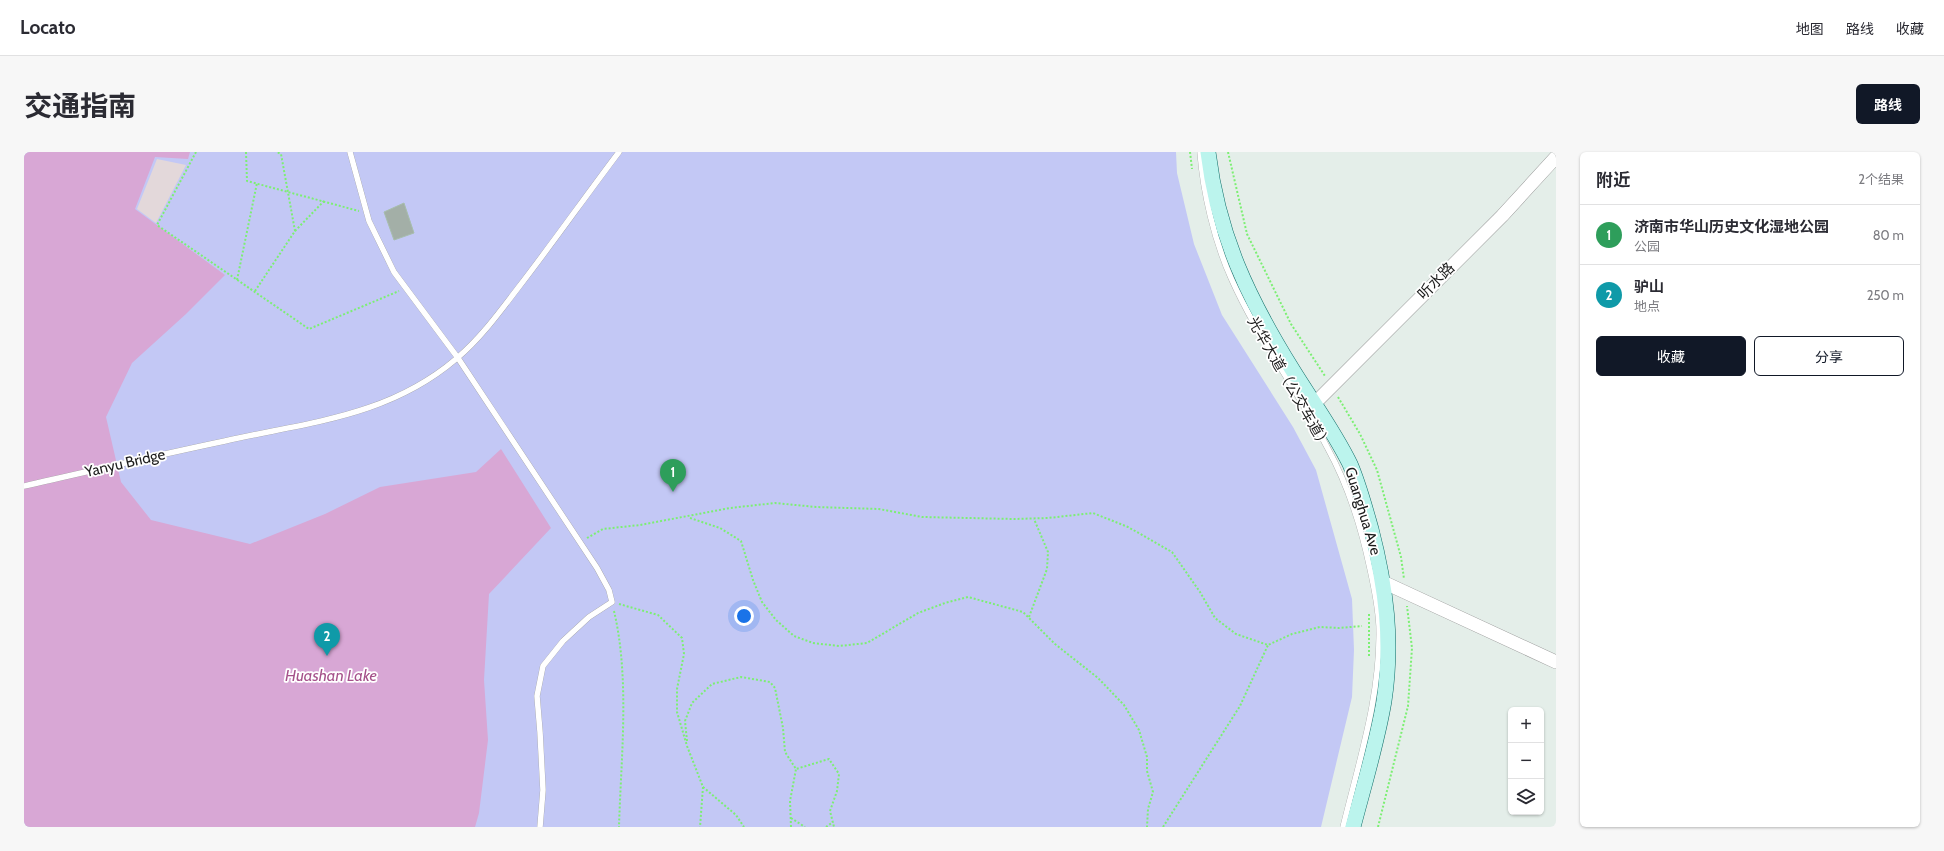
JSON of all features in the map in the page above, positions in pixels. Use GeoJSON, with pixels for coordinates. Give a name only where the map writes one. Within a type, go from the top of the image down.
{"type":"FeatureCollection","features":[{"type":"Feature","properties":{"kind":"main road","name":"Guanghua Ave"},"geometry":{"type":"LineString","coordinates":[[1208,152],[1217,206],[1229,245],[1245,287],[1263,321],[1349,464],[1364,502],[1383,582],[1388,626],[1384,701],[1354,827]]}},
{"type":"Feature","properties":{"kind":"street","name":"听水路"},"geometry":{"type":"LineString","coordinates":[[1314,404],[1502,216],[1556,157]]}},
{"type":"Feature","properties":{"kind":"street"},"geometry":{"type":"LineString","coordinates":[[1383,582],[1556,662]]}},
{"type":"Feature","properties":{"kind":"lane"},"geometry":{"type":"LineString","coordinates":[[350,152],[369,221],[394,272],[458,358],[598,568],[609,590],[612,602],[589,618],[563,641],[542,666],[537,696],[543,790],[540,827]]}},
{"type":"Feature","properties":{"kind":"lane","name":"Yanyu Bridge"},"geometry":{"type":"LineString","coordinates":[[24,486],[227,440],[296,427],[351,414],[404,395],[433,377],[458,358],[492,321],[619,152]]}},
{"type":"Feature","properties":{"kind":"lane","name":"光华大道（公交车道）"},"geometry":{"type":"LineString","coordinates":[[1200,152],[1202,176],[1220,247],[1230,277],[1260,336],[1294,389],[1328,447],[1348,490],[1363,534],[1376,599],[1379,625],[1376,684],[1371,717],[1343,827]]}},
{"type":"Feature","properties":{"kind":"path"},"geometry":{"type":"LineString","coordinates":[[196,152],[157,225],[309,329],[406,288]]}},
{"type":"Feature","properties":{"kind":"path"},"geometry":{"type":"LineString","coordinates":[[246,152],[247,181],[367,214]]}},
{"type":"Feature","properties":{"kind":"path"},"geometry":{"type":"LineString","coordinates":[[277,152],[281,153],[294,231]]}},
{"type":"Feature","properties":{"kind":"path"},"geometry":{"type":"LineString","coordinates":[[1190,152],[1192,170]]}},
{"type":"Feature","properties":{"kind":"path"},"geometry":{"type":"LineString","coordinates":[[1228,152],[1239,202]]}},
{"type":"Feature","properties":{"kind":"path"},"geometry":{"type":"LineString","coordinates":[[237,280],[257,184]]}},
{"type":"Feature","properties":{"kind":"path"},"geometry":{"type":"LineString","coordinates":[[254,292],[294,231],[324,201]]}},
{"type":"Feature","properties":{"kind":"path"},"geometry":{"type":"LineString","coordinates":[[580,542],[603,529],[640,525],[730,508],[774,503],[816,507],[878,509],[922,517],[1034,519],[1093,513],[1128,527],[1172,552],[1200,592],[1215,618],[1236,634],[1268,645]]}},
{"type":"Feature","properties":{"kind":"path"},"geometry":{"type":"LineString","coordinates":[[688,517],[720,528],[741,542],[753,580],[762,602],[776,620],[794,636],[813,643],[839,646],[867,643],[918,613],[945,603],[968,597],[1023,612],[1056,644],[1103,684],[1124,705],[1139,730],[1147,757],[1147,771],[1153,792],[1148,809],[1147,827]]}},
{"type":"Feature","properties":{"kind":"path"},"geometry":{"type":"LineString","coordinates":[[1029,617],[1047,569],[1048,552],[1034,519]]}},
{"type":"Feature","properties":{"kind":"path"},"geometry":{"type":"LineString","coordinates":[[619,827],[623,691],[619,635],[612,602],[658,615],[682,638],[684,654],[677,689],[677,712],[687,746],[703,787],[700,827]]}},
{"type":"Feature","properties":{"kind":"path"},"geometry":{"type":"LineString","coordinates":[[1368,611],[1369,661]]}},
{"type":"Feature","properties":{"kind":"path"},"geometry":{"type":"LineString","coordinates":[[1163,827],[1240,706],[1268,645],[1292,634],[1320,626],[1339,628],[1362,626]]}},
{"type":"Feature","properties":{"kind":"path"},"geometry":{"type":"LineString","coordinates":[[687,746],[685,721],[692,703],[712,684],[741,677],[770,682],[775,688],[783,728],[785,752],[796,769],[790,801],[791,827]]}},
{"type":"Feature","properties":{"kind":"path"},"geometry":{"type":"LineString","coordinates":[[796,769],[829,759],[839,774],[838,791],[830,811],[834,827]]}},
{"type":"Feature","properties":{"kind":"path"},"geometry":{"type":"LineString","coordinates":[[703,787],[736,815],[744,827]]}},
{"type":"Feature","properties":{"kind":"path"},"geometry":{"type":"LineString","coordinates":[[791,818],[805,827]]}},
{"type":"Feature","properties":{"kind":"path"},"geometry":{"type":"LineString","coordinates":[[826,827],[833,822]]}},
{"type":"Feature","properties":{"kind":"shaded area"},"geometry":{"type":"Polygon","coordinates":[[[24,152],[1176,152],[1177,173],[1194,244],[1222,315],[1293,427],[1316,470],[1352,599],[1354,650],[1352,697],[1321,827],[24,827],[24,152]]]}},
{"type":"Feature","properties":{"kind":"shaded area"},"geometry":{"type":"Polygon","coordinates":[[[157,159],[186,165],[156,223],[137,209],[157,159]]]}},
{"type":"Feature","properties":{"kind":"water","name":"Huashan Lake"},"geometry":{"type":"Polygon","coordinates":[[[24,152],[190,152],[188,159],[155,157],[135,209],[225,275],[186,314],[132,363],[106,417],[121,482],[151,520],[250,544],[325,514],[380,487],[476,472],[501,449],[551,528],[489,594],[484,680],[488,740],[479,813],[475,827],[24,827],[24,152]]]}},
{"type":"Feature","properties":{"kind":"building"},"geometry":{"type":"Polygon","coordinates":[[[404,203],[414,233],[394,240],[384,212],[404,203]]]}},
{"type":"Feature","properties":{"kind":"place","name":"济南市华山历史文化湿地公园"},"geometry":{"type":"Point","coordinates":[673,492]}},
{"type":"Feature","properties":{"kind":"place","name":"驴山"},"geometry":{"type":"Point","coordinates":[327,656]}}]}
